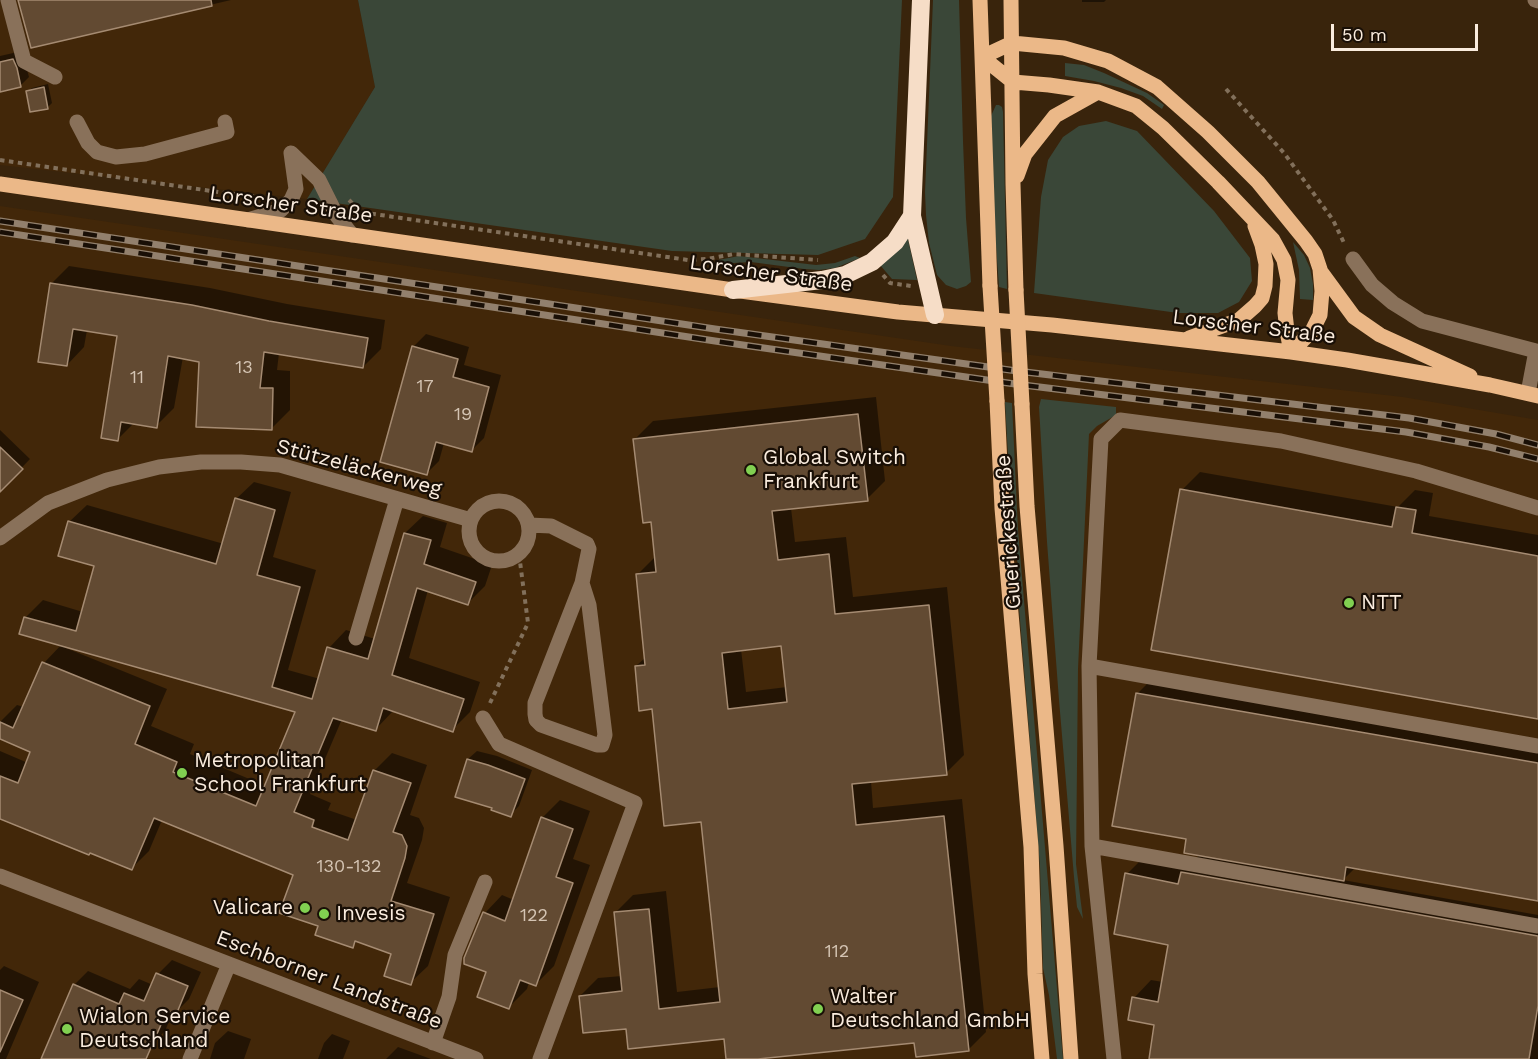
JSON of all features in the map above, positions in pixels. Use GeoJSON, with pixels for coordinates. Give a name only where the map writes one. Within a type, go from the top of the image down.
{"type":"FeatureCollection","features":[{"type":"Feature","properties":{"kind":"highway"},"geometry":{"type":"LineString","coordinates":[[921,0],[912,216],[935,315]]}},
{"type":"Feature","properties":{"kind":"highway"},"geometry":{"type":"LineString","coordinates":[[733,290],[822,280],[845,275],[872,262],[895,242],[912,216]]}},
{"type":"Feature","properties":{"kind":"main road","name":"Guerickestraße"},"geometry":{"type":"LineString","coordinates":[[980,0],[990,286],[1002,508],[1031,847],[1035,974],[1042,1059]]}},
{"type":"Feature","properties":{"kind":"main road","name":"Guerickestraße"},"geometry":{"type":"LineString","coordinates":[[1011,0],[1016,290],[1027,506],[1056,846],[1071,1059]]}},
{"type":"Feature","properties":{"kind":"main road"},"geometry":{"type":"LineString","coordinates":[[1012,44],[1064,48],[1108,61],[1157,87],[1208,132],[1258,182],[1315,254],[1320,269],[1322,291],[1320,315],[1312,331],[1291,352],[1286,313],[1288,280],[1284,260],[1273,240],[1163,128],[1136,106],[1098,92],[1013,82],[982,57],[1012,44]]}},
{"type":"Feature","properties":{"kind":"main road"},"geometry":{"type":"LineString","coordinates":[[1013,184],[1025,154],[1055,116],[1098,92]]}},
{"type":"Feature","properties":{"kind":"main road","name":"Lorscher Straße"},"geometry":{"type":"LineString","coordinates":[[0,184],[898,312],[1185,339],[1291,352],[1490,385],[1533,395]]}},
{"type":"Feature","properties":{"kind":"main road"},"geometry":{"type":"LineString","coordinates":[[1185,339],[1239,320],[1262,298],[1266,264],[1262,245],[1251,218]]}},
{"type":"Feature","properties":{"kind":"main road"},"geometry":{"type":"LineString","coordinates":[[1320,269],[1354,317],[1380,335],[1490,385]]}},
{"type":"Feature","properties":{"kind":"street"},"geometry":{"type":"LineString","coordinates":[[8,0],[24,61],[55,77]]}},
{"type":"Feature","properties":{"kind":"street"},"geometry":{"type":"LineString","coordinates":[[77,122],[88,143],[97,152],[116,157],[145,154],[227,132],[225,122]]}},
{"type":"Feature","properties":{"kind":"street"},"geometry":{"type":"LineString","coordinates":[[248,220],[281,210],[291,200],[296,184],[291,153],[319,180],[337,216],[352,235]]}},
{"type":"Feature","properties":{"kind":"street"},"geometry":{"type":"LineString","coordinates":[[1353,259],[1372,285],[1393,303],[1422,321],[1537,352],[1533,395]]}},
{"type":"Feature","properties":{"kind":"street"},"geometry":{"type":"LineString","coordinates":[[1114,1059],[1092,846],[1089,666],[1101,439],[1120,420],[1292,444],[1416,471],[1538,508]]}},
{"type":"Feature","properties":{"kind":"street","name":"Stützeläckerweg"},"geometry":{"type":"LineString","coordinates":[[0,538],[48,503],[106,480],[159,467],[201,462],[280,465],[471,520]]}},
{"type":"Feature","properties":{"kind":"street"},"geometry":{"type":"LineString","coordinates":[[356,638],[396,498]]}},
{"type":"Feature","properties":{"kind":"street"},"geometry":{"type":"LineString","coordinates":[[494,501],[507,502],[521,509],[529,525],[528,543],[519,554],[504,561],[487,559],[477,551],[469,533],[471,520],[478,509],[494,501]]}},
{"type":"Feature","properties":{"kind":"street"},"geometry":{"type":"LineString","coordinates":[[529,525],[551,526],[587,544],[589,549],[582,583],[535,703],[536,720],[541,725],[602,745],[605,735],[589,604],[582,583]]}},
{"type":"Feature","properties":{"kind":"street"},"geometry":{"type":"LineString","coordinates":[[1089,666],[1538,746]]}},
{"type":"Feature","properties":{"kind":"street"},"geometry":{"type":"LineString","coordinates":[[483,718],[499,744],[635,803],[540,1059]]}},
{"type":"Feature","properties":{"kind":"street"},"geometry":{"type":"LineString","coordinates":[[1092,846],[1538,926]]}},
{"type":"Feature","properties":{"kind":"street","name":"Eschborner Landstraße"},"geometry":{"type":"LineString","coordinates":[[0,876],[476,1059]]}},
{"type":"Feature","properties":{"kind":"street"},"geometry":{"type":"LineString","coordinates":[[433,1042],[449,997],[454,955],[484,882]]}},
{"type":"Feature","properties":{"kind":"street"},"geometry":{"type":"LineString","coordinates":[[190,1059],[228,964]]}},
{"type":"Feature","properties":{"kind":"path"},"geometry":{"type":"LineString","coordinates":[[1226,89],[1284,153],[1333,220],[1353,259]]}},
{"type":"Feature","properties":{"kind":"path"},"geometry":{"type":"LineString","coordinates":[[0,160],[225,194],[266,196]]}},
{"type":"Feature","properties":{"kind":"path"},"geometry":{"type":"LineString","coordinates":[[346,197],[358,209],[367,213],[688,260],[707,260],[734,254],[822,260]]}},
{"type":"Feature","properties":{"kind":"path"},"geometry":{"type":"LineString","coordinates":[[878,270],[890,283],[918,286]]}},
{"type":"Feature","properties":{"kind":"path"},"geometry":{"type":"LineString","coordinates":[[483,718],[528,623],[519,554]]}},
{"type":"Feature","properties":{"kind":"shaded area"},"geometry":{"type":"Polygon","coordinates":[[[0,0],[358,0],[375,87],[307,199],[0,165],[0,0]]]}},
{"type":"Feature","properties":{"kind":"shaded area"},"geometry":{"type":"Polygon","coordinates":[[[0,206],[951,346],[1403,397],[1538,420],[1538,1059],[0,1059],[0,206]]]}},
{"type":"Feature","properties":{"kind":"green space"},"geometry":{"type":"Polygon","coordinates":[[[358,0],[902,0],[893,197],[865,239],[818,255],[672,251],[307,199],[375,87],[358,0]]]}},
{"type":"Feature","properties":{"kind":"green space"},"geometry":{"type":"Polygon","coordinates":[[[933,0],[959,0],[966,218],[971,282],[957,289],[946,285],[937,275],[929,243],[926,215],[933,0]]]}},
{"type":"Feature","properties":{"kind":"green space"},"geometry":{"type":"Polygon","coordinates":[[[1065,63],[1084,65],[1104,73],[1147,93],[1164,105],[1162,109],[1143,96],[1121,88],[1065,76],[1065,63]]]}},
{"type":"Feature","properties":{"kind":"green space"},"geometry":{"type":"Polygon","coordinates":[[[996,105],[1002,107],[1003,112],[1007,289],[999,287],[993,203],[991,116],[996,105]]]}},
{"type":"Feature","properties":{"kind":"green space"},"geometry":{"type":"Polygon","coordinates":[[[1106,121],[1137,131],[1214,211],[1250,258],[1252,281],[1239,302],[1218,313],[1178,313],[1034,293],[1041,197],[1048,160],[1063,137],[1079,126],[1106,121]]]}},
{"type":"Feature","properties":{"kind":"green space"},"geometry":{"type":"Polygon","coordinates":[[[907,235],[917,280],[892,279],[880,265],[907,235]]]}},
{"type":"Feature","properties":{"kind":"green space"},"geometry":{"type":"Polygon","coordinates":[[[1293,242],[1304,255],[1310,268],[1313,300],[1300,299],[1299,270],[1293,242]]]}},
{"type":"Feature","properties":{"kind":"green space"},"geometry":{"type":"Polygon","coordinates":[[[739,256],[816,265],[835,263],[855,256],[860,258],[835,268],[819,270],[751,262],[716,264],[715,262],[739,256]]]}},
{"type":"Feature","properties":{"kind":"green space"},"geometry":{"type":"Polygon","coordinates":[[[1041,399],[1116,407],[1116,415],[1097,426],[1089,434],[1078,669],[1076,864],[1083,919],[1077,907],[1059,700],[1047,542],[1039,407],[1041,399]]]}},
{"type":"Feature","properties":{"kind":"green space"},"geometry":{"type":"Polygon","coordinates":[[[1005,402],[1012,403],[1018,530],[1063,1059],[1057,1059],[1049,995],[1043,968],[1040,867],[1005,402]]]}},
{"type":"Feature","properties":{"kind":"building"},"geometry":{"type":"Polygon","coordinates":[[[18,0],[211,0],[212,6],[31,48],[18,0]]]}},
{"type":"Feature","properties":{"kind":"building"},"geometry":{"type":"Polygon","coordinates":[[[13,59],[21,87],[0,92],[0,62],[13,59]]]}},
{"type":"Feature","properties":{"kind":"building"},"geometry":{"type":"Polygon","coordinates":[[[44,87],[48,109],[30,112],[26,91],[44,87]]]}},
{"type":"Feature","properties":{"kind":"building"},"geometry":{"type":"Polygon","coordinates":[[[50,283],[192,305],[368,338],[363,368],[264,352],[260,388],[273,388],[272,430],[196,427],[199,362],[168,356],[157,428],[121,422],[118,441],[101,438],[117,336],[73,329],[67,366],[38,362],[50,283]]]}},
{"type":"Feature","properties":{"kind":"building"},"geometry":{"type":"Polygon","coordinates":[[[412,346],[458,359],[453,377],[489,387],[472,452],[436,442],[427,475],[380,462],[412,346]]]}},
{"type":"Feature","properties":{"kind":"building"},"geometry":{"type":"Polygon","coordinates":[[[858,414],[868,501],[772,511],[778,560],[829,554],[835,614],[929,605],[947,775],[852,784],[856,825],[944,816],[969,1051],[916,1057],[914,1043],[758,1059],[726,1059],[724,1039],[628,1049],[626,1029],[583,1033],[579,996],[622,991],[614,912],[649,909],[659,1009],[720,1002],[701,822],[664,826],[652,709],[639,711],[635,666],[645,665],[636,574],[656,572],[651,522],[643,523],[633,439],[858,414]],[[781,646],[722,653],[728,709],[787,702],[781,646]]]}},
{"type":"Feature","properties":{"kind":"building"},"geometry":{"type":"Polygon","coordinates":[[[0,447],[23,469],[0,492],[0,447]]]}},
{"type":"Feature","properties":{"kind":"building","name":"NTT"},"geometry":{"type":"Polygon","coordinates":[[[1180,489],[1392,527],[1396,507],[1416,510],[1412,533],[1538,556],[1538,719],[1151,650],[1180,489]]]}},
{"type":"Feature","properties":{"kind":"building"},"geometry":{"type":"Polygon","coordinates":[[[235,498],[275,510],[257,575],[300,587],[272,687],[312,699],[327,647],[368,659],[404,533],[431,540],[424,564],[476,582],[468,605],[417,588],[392,675],[464,699],[453,732],[383,708],[376,731],[333,718],[294,812],[314,820],[312,827],[348,840],[373,770],[411,783],[393,832],[402,835],[407,846],[391,901],[434,914],[411,985],[384,976],[391,954],[355,941],[353,948],[315,935],[318,926],[279,913],[293,875],[154,818],[132,870],[0,819],[0,776],[18,783],[30,752],[0,739],[0,722],[13,728],[42,662],[150,706],[135,744],[177,762],[173,772],[256,806],[295,712],[19,634],[24,617],[76,631],[94,566],[58,556],[68,521],[216,564],[235,498]]]}},
{"type":"Feature","properties":{"kind":"building"},"geometry":{"type":"Polygon","coordinates":[[[1136,693],[1538,763],[1538,901],[1346,867],[1344,881],[1184,853],[1186,839],[1112,826],[1136,693]]]}},
{"type":"Feature","properties":{"kind":"building"},"geometry":{"type":"Polygon","coordinates":[[[467,759],[525,779],[511,817],[491,810],[492,808],[455,797],[467,759]]]}},
{"type":"Feature","properties":{"kind":"building"},"geometry":{"type":"Polygon","coordinates":[[[541,817],[573,829],[556,877],[573,883],[536,986],[520,980],[509,1009],[477,997],[486,972],[464,964],[464,958],[483,912],[505,921],[541,817]]]}},
{"type":"Feature","properties":{"kind":"building"},"geometry":{"type":"Polygon","coordinates":[[[1181,872],[1538,936],[1538,1006],[1529,1059],[1149,1059],[1154,1025],[1128,1020],[1132,997],[1158,1002],[1168,945],[1114,934],[1125,873],[1178,884],[1181,872]]]}},
{"type":"Feature","properties":{"kind":"building"},"geometry":{"type":"Polygon","coordinates":[[[156,973],[188,986],[176,1015],[167,1011],[146,1059],[41,1059],[73,984],[119,1004],[124,993],[144,1001],[156,973]]]}},
{"type":"Feature","properties":{"kind":"building"},"geometry":{"type":"Polygon","coordinates":[[[0,990],[23,1000],[0,1052],[0,990]]]}},
{"type":"Feature","properties":{"kind":"railway"},"geometry":{"type":"LineString","coordinates":[[0,221],[715,329],[1017,371],[1409,418],[1496,434],[1538,445]]}},
{"type":"Feature","properties":{"kind":"railway"},"geometry":{"type":"LineString","coordinates":[[0,232],[715,341],[1015,384],[1406,432],[1489,447],[1538,459]]}},
{"type":"Feature","properties":{"kind":"place","name":"Global Switch Frankfurt"},"geometry":{"type":"Point","coordinates":[751,470]}},
{"type":"Feature","properties":{"kind":"place","name":"NTT"},"geometry":{"type":"Point","coordinates":[1349,603]}},
{"type":"Feature","properties":{"kind":"place","name":"Metropolitan School Frankfurt"},"geometry":{"type":"Point","coordinates":[182,773]}},
{"type":"Feature","properties":{"kind":"place","name":"Valicare"},"geometry":{"type":"Point","coordinates":[305,908]}},
{"type":"Feature","properties":{"kind":"place","name":"Invesis"},"geometry":{"type":"Point","coordinates":[324,914]}},
{"type":"Feature","properties":{"kind":"place","name":"Walter Deutschland GmbH"},"geometry":{"type":"Point","coordinates":[818,1009]}},
{"type":"Feature","properties":{"kind":"place","name":"Wialon Service Deutschland"},"geometry":{"type":"Point","coordinates":[67,1029]}}]}
